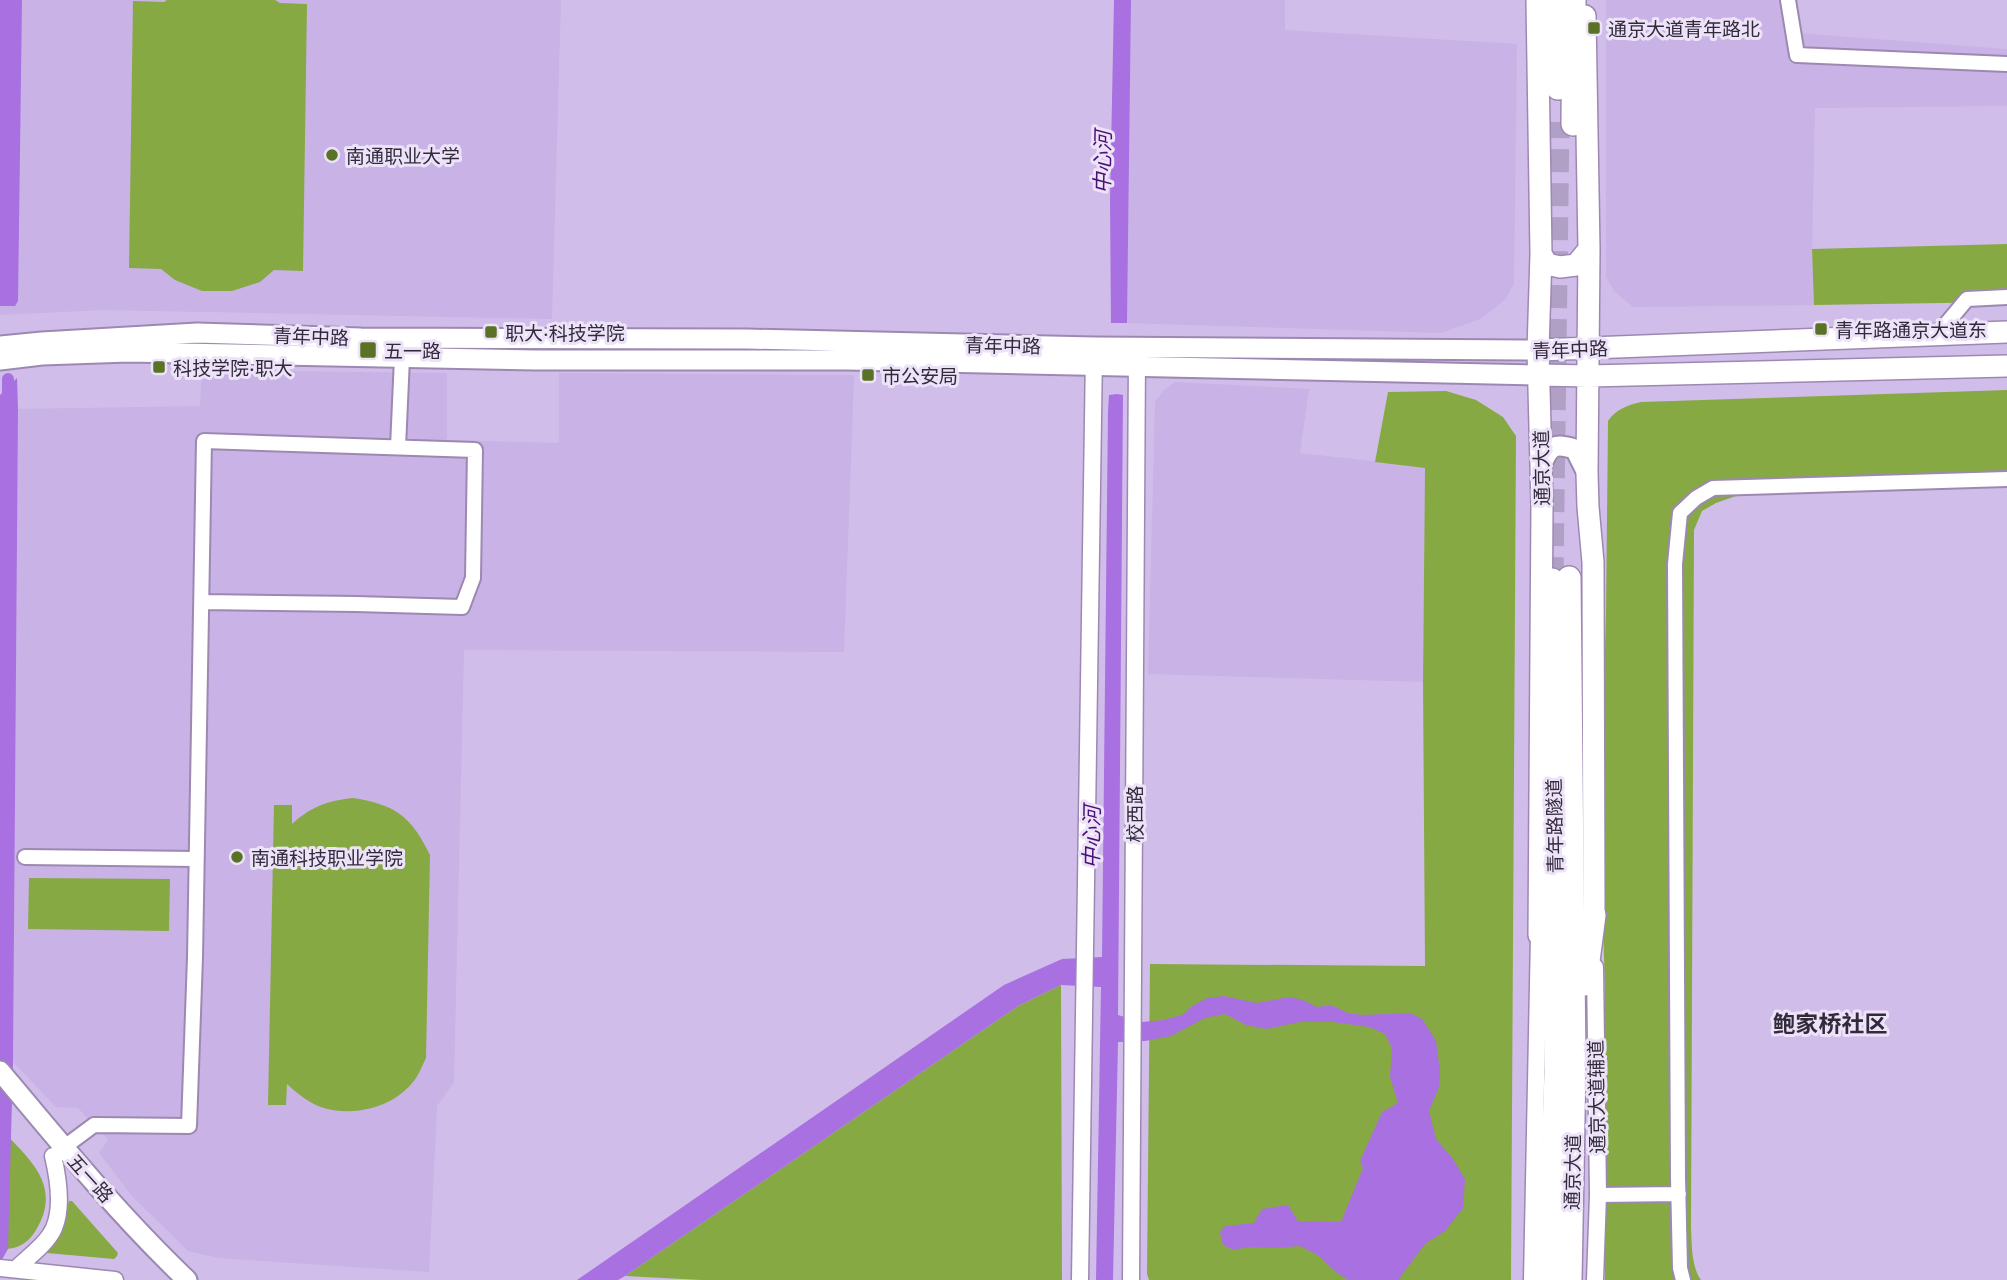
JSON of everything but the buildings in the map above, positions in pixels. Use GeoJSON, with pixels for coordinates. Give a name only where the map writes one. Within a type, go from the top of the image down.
{"type":"FeatureCollection","features":[{"type":"Feature","properties":{"kind":"highway"},"geometry":{"type":"LineString","coordinates":[[1558,0],[1566,123],[1574,0]]}},
{"type":"Feature","properties":{"kind":"highway","name":"青年路隧道"},"geometry":{"type":"LineString","coordinates":[[1560,579],[1565,1068]]}},
{"type":"Feature","properties":{"kind":"highway"},"geometry":{"type":"LineString","coordinates":[[1565,1068],[1594,915]]}},
{"type":"Feature","properties":{"kind":"highway"},"geometry":{"type":"LineString","coordinates":[[1539,936],[1565,1068]]}},
{"type":"Feature","properties":{"kind":"highway","name":"通京大道"},"geometry":{"type":"LineString","coordinates":[[1549,1280],[1565,1068]]}},
{"type":"Feature","properties":{"kind":"highway","name":"通京大道"},"geometry":{"type":"LineString","coordinates":[[1565,1068],[1570,1280]]}},
{"type":"Feature","properties":{"kind":"main road","name":"通京大道"},"geometry":{"type":"LineString","coordinates":[[1537,0],[1541,254],[1538,375],[1542,464],[1539,936]]}},
{"type":"Feature","properties":{"kind":"main road"},"geometry":{"type":"LineString","coordinates":[[1585,0],[1590,349],[1587,473],[1594,562],[1594,915]]}},
{"type":"Feature","properties":{"kind":"main road"},"geometry":{"type":"LineString","coordinates":[[1541,254],[1547,264],[1560,267],[1576,265],[1589,249]]}},
{"type":"Feature","properties":{"kind":"main road","name":"青年中路"},"geometry":{"type":"LineString","coordinates":[[1137,357],[1590,349],[2007,332]]}},
{"type":"Feature","properties":{"kind":"main road","name":"青年中路"},"geometry":{"type":"LineString","coordinates":[[0,346],[197,333],[361,338],[761,339],[1094,356],[1589,376],[2007,366]]}},
{"type":"Feature","properties":{"kind":"main road","name":"青年中路"},"geometry":{"type":"LineString","coordinates":[[0,360],[42,355],[129,352],[536,360],[847,360],[1094,356]]}},
{"type":"Feature","properties":{"kind":"main road"},"geometry":{"type":"LineString","coordinates":[[1542,464],[1547,451],[1563,446],[1575,449],[1587,473]]}},
{"type":"Feature","properties":{"kind":"main road","name":"五一路"},"geometry":{"type":"LineString","coordinates":[[0,1071],[12,1099],[58,1152],[187,1280]]}},
{"type":"Feature","properties":{"kind":"main road","name":"五一路"},"geometry":{"type":"LineString","coordinates":[[58,1152],[104,1213],[173,1280]]}},
{"type":"Feature","properties":{"kind":"street"},"geometry":{"type":"LineString","coordinates":[[1788,0],[1797,55],[2007,64]]}},
{"type":"Feature","properties":{"kind":"street"},"geometry":{"type":"LineString","coordinates":[[1937,335],[1967,299],[2007,298]]}},
{"type":"Feature","properties":{"kind":"street"},"geometry":{"type":"LineString","coordinates":[[1080,1280],[1094,356]]}},
{"type":"Feature","properties":{"kind":"street","name":"校西路"},"geometry":{"type":"LineString","coordinates":[[1131,1280],[1137,357]]}},
{"type":"Feature","properties":{"kind":"street"},"geometry":{"type":"LineString","coordinates":[[398,447],[402,358]]}},
{"type":"Feature","properties":{"kind":"street"},"geometry":{"type":"LineString","coordinates":[[6,1268],[41,1245],[54,1228],[58,1203],[58,1152],[94,1125],[189,1126],[204,441],[475,450],[473,578],[462,607],[202,602]]}},
{"type":"Feature","properties":{"kind":"street"},"geometry":{"type":"LineString","coordinates":[[1683,1280],[1680,1268],[1679,1194],[1675,564],[1680,513],[1696,498],[1713,488],[2007,479]]}},
{"type":"Feature","properties":{"kind":"street"},"geometry":{"type":"LineString","coordinates":[[25,857],[196,859]]}},
{"type":"Feature","properties":{"kind":"street","name":"通京大道辅道"},"geometry":{"type":"LineString","coordinates":[[1594,915],[1598,1195],[1595,1280]]}},
{"type":"Feature","properties":{"kind":"street"},"geometry":{"type":"LineString","coordinates":[[1532,1280],[1539,936]]}},
{"type":"Feature","properties":{"kind":"street"},"geometry":{"type":"LineString","coordinates":[[1598,1195],[1679,1194]]}},
{"type":"Feature","properties":{"kind":"street"},"geometry":{"type":"LineString","coordinates":[[6,1268],[115,1280]]}},
{"type":"Feature","properties":{"kind":"shaded area","name":"南通职业大学"},"geometry":{"type":"Polygon","coordinates":[[[0,0],[561,0],[552,319],[103,310],[0,315],[0,0]]]}},
{"type":"Feature","properties":{"kind":"shaded area"},"geometry":{"type":"Polygon","coordinates":[[[0,0],[22,0],[18,301],[15,306],[0,306],[0,0]]]}},
{"type":"Feature","properties":{"kind":"shaded area"},"geometry":{"type":"Polygon","coordinates":[[[1114,0],[1131,0],[1127,323],[1111,323],[1110,200],[1114,0]]]}},
{"type":"Feature","properties":{"kind":"shaded area"},"geometry":{"type":"Polygon","coordinates":[[[1131,0],[1285,0],[1285,30],[1517,44],[1514,284],[1505,300],[1480,319],[1441,333],[1127,323],[1131,0]]]}},
{"type":"Feature","properties":{"kind":"shaded area"},"geometry":{"type":"Polygon","coordinates":[[[1606,0],[1792,0],[1798,33],[2007,49],[2007,106],[1815,108],[1812,249],[1814,305],[1633,307],[1615,292],[1606,277],[1606,0]]]}},
{"type":"Feature","properties":{"kind":"shaded area","name":"南通科技职业学院"},"geometry":{"type":"Polygon","coordinates":[[[202,370],[447,373],[447,440],[559,443],[559,373],[854,375],[844,652],[464,650],[454,1082],[437,1106],[429,1272],[218,1258],[188,1251],[132,1196],[99,1153],[108,1140],[78,1108],[56,1107],[13,1062],[18,409],[200,406],[202,370]]]}},
{"type":"Feature","properties":{"kind":"shaded area"},"geometry":{"type":"Polygon","coordinates":[[[17,378],[13,1062],[8,1249],[0,1263],[0,395],[17,378]]]}},
{"type":"Feature","properties":{"kind":"shaded area"},"geometry":{"type":"Polygon","coordinates":[[[1175,382],[1309,389],[1300,453],[1425,467],[1423,682],[1148,674],[1155,402],[1164,390],[1175,382]]]}},
{"type":"Feature","properties":{"kind":"shaded area"},"geometry":{"type":"Polygon","coordinates":[[[1109,395],[1123,395],[1118,1015],[1142,1022],[1163,1020],[1182,1015],[1207,998],[1224,996],[1257,1003],[1289,997],[1317,1007],[1331,1005],[1348,1013],[1362,1015],[1411,1013],[1423,1020],[1436,1041],[1439,1087],[1429,1111],[1436,1139],[1465,1179],[1463,1208],[1445,1231],[1425,1244],[1398,1280],[1349,1280],[1319,1256],[1300,1246],[1248,1247],[1233,1250],[1223,1245],[1220,1232],[1225,1226],[1254,1223],[1262,1209],[1288,1205],[1298,1221],[1341,1222],[1363,1168],[1360,1161],[1382,1112],[1398,1103],[1390,1077],[1392,1048],[1385,1034],[1369,1027],[1333,1022],[1300,1022],[1266,1029],[1246,1025],[1225,1014],[1205,1018],[1171,1036],[1118,1042],[1113,1280],[1096,1280],[1101,987],[1061,985],[1018,1006],[625,1276],[618,1280],[577,1280],[1004,985],[1062,959],[1102,957],[1108,411],[1109,395]]]}},
{"type":"Feature","properties":{"kind":"green space"},"geometry":{"type":"Polygon","coordinates":[[[275,0],[280,3],[307,4],[303,271],[274,270],[260,282],[232,291],[202,291],[175,280],[161,269],[129,268],[133,1],[275,0]]]}},
{"type":"Feature","properties":{"kind":"green space"},"geometry":{"type":"Polygon","coordinates":[[[2007,244],[2007,302],[1814,305],[1812,249],[2007,244]]]}},
{"type":"Feature","properties":{"kind":"green space"},"geometry":{"type":"Polygon","coordinates":[[[2007,390],[2007,485],[1782,492],[1736,496],[1702,511],[1694,530],[1691,1228],[1694,1262],[1701,1280],[1605,1280],[1605,992],[1600,815],[1608,421],[1623,408],[1641,402],[2007,390]]]}},
{"type":"Feature","properties":{"kind":"green space"},"geometry":{"type":"Polygon","coordinates":[[[1446,391],[1476,400],[1503,417],[1516,436],[1511,1280],[1149,1280],[1150,964],[1425,966],[1425,468],[1375,462],[1388,392],[1446,391]]]}},
{"type":"Feature","properties":{"kind":"green space"},"geometry":{"type":"Polygon","coordinates":[[[353,798],[380,804],[401,814],[416,831],[430,855],[426,1058],[408,1088],[387,1103],[374,1107],[349,1111],[324,1108],[309,1101],[287,1084],[286,1105],[268,1105],[274,805],[292,805],[292,824],[320,805],[353,798]]]}},
{"type":"Feature","properties":{"kind":"green space"},"geometry":{"type":"Polygon","coordinates":[[[29,878],[170,879],[169,931],[28,929],[29,878]]]}},
{"type":"Feature","properties":{"kind":"green space"},"geometry":{"type":"Polygon","coordinates":[[[1061,985],[1062,1280],[701,1280],[625,1276],[1018,1006],[1061,985]]]}},
{"type":"Feature","properties":{"kind":"green space"},"geometry":{"type":"Polygon","coordinates":[[[0,1128],[39,1174],[46,1199],[43,1214],[33,1235],[21,1245],[6,1249],[0,1249],[0,1128]]]}},
{"type":"Feature","properties":{"kind":"green space"},"geometry":{"type":"Polygon","coordinates":[[[69,1201],[72,1201],[118,1253],[114,1259],[47,1253],[59,1236],[69,1201]]]}},
{"type":"Feature","properties":{"kind":"waterway"},"geometry":{"type":"LineString","coordinates":[[8,379],[8,403]]}},
{"type":"Feature","properties":{"kind":"tunnel"},"geometry":{"type":"LineString","coordinates":[[1552,580],[1558,122]]}},
{"type":"Feature","properties":{"kind":"place","name":"通京大道青年路北"},"geometry":{"type":"Point","coordinates":[1594,28]}},
{"type":"Feature","properties":{"kind":"place","name":"南通职业大学"},"geometry":{"type":"Point","coordinates":[332,155]}},
{"type":"Feature","properties":{"kind":"place","name":"青年路通京大道东"},"geometry":{"type":"Point","coordinates":[1821,329]}},
{"type":"Feature","properties":{"kind":"place","name":"职大·科技学院"},"geometry":{"type":"Point","coordinates":[491,332]}},
{"type":"Feature","properties":{"kind":"place","name":"五一路"},"geometry":{"type":"Point","coordinates":[368,350]}},
{"type":"Feature","properties":{"kind":"place","name":"科技学院·职大"},"geometry":{"type":"Point","coordinates":[159,367]}},
{"type":"Feature","properties":{"kind":"place","name":"市公安局"},"geometry":{"type":"Point","coordinates":[868,375]}},
{"type":"Feature","properties":{"kind":"place","name":"南通科技职业学院"},"geometry":{"type":"Point","coordinates":[237,857]}},
{"type":"Feature","properties":{"kind":"district","name":"鲍家桥社区"},"geometry":{"type":"Point","coordinates":[1830,1023]}},
{"type":"Feature","properties":{"kind":"water label","name":"中心河"},"geometry":{"type":"Point","coordinates":[1102,162]}},
{"type":"Feature","properties":{"kind":"water label","name":"中心河"},"geometry":{"type":"Point","coordinates":[1091,837]}}]}
